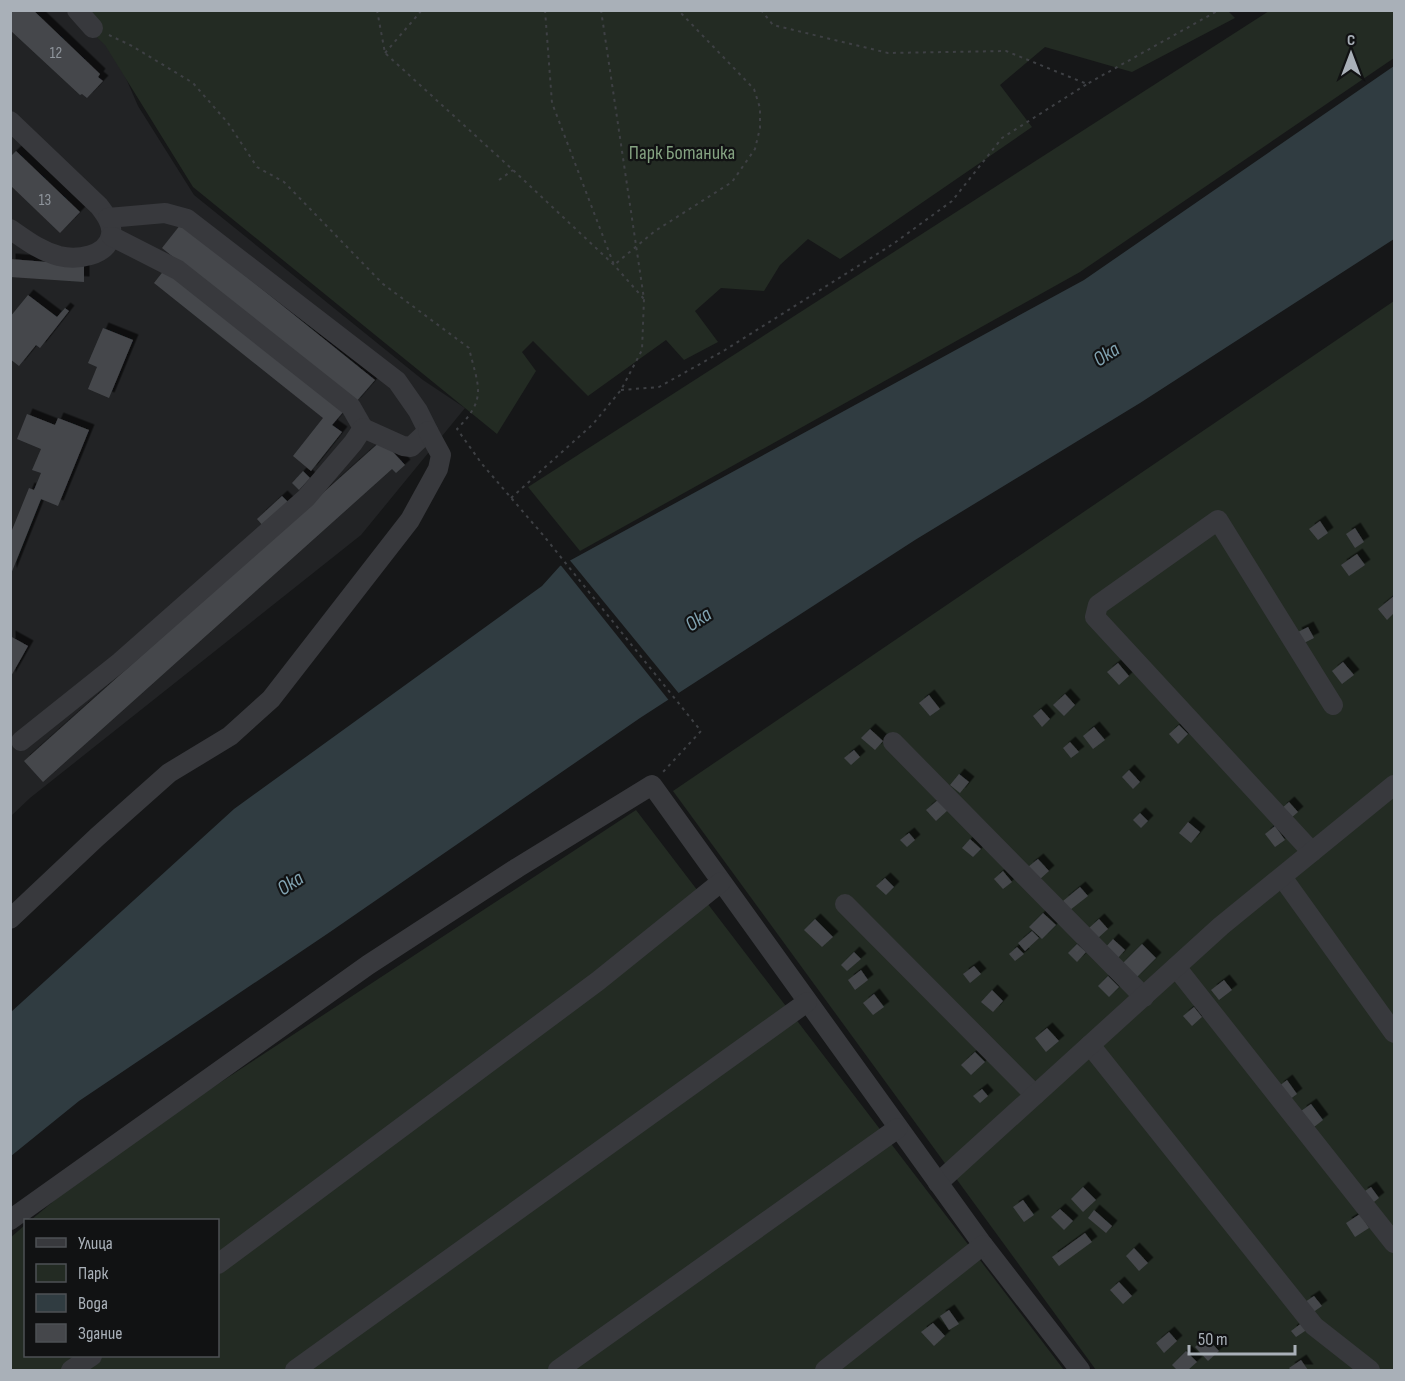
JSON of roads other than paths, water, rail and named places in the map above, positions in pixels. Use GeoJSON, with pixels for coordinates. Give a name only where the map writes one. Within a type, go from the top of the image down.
{"type":"FeatureCollection","features":[{"type":"Feature","properties":{"kind":"street"},"geometry":{"type":"LineString","coordinates":[[77,10],[93,28]]}},
{"type":"Feature","properties":{"kind":"street"},"geometry":{"type":"LineString","coordinates":[[10,121],[99,206],[109,227],[178,270],[351,407],[363,428],[403,446],[411,447],[428,431]]}},
{"type":"Feature","properties":{"kind":"street"},"geometry":{"type":"LineString","coordinates":[[10,919],[169,773],[230,736],[270,699],[410,520],[438,469],[441,455],[418,411],[398,381],[187,219],[165,213],[109,227]]}},
{"type":"Feature","properties":{"kind":"street"},"geometry":{"type":"LineString","coordinates":[[10,228],[35,247],[61,257],[89,257],[103,249],[109,227]]}},
{"type":"Feature","properties":{"kind":"street"},"geometry":{"type":"LineString","coordinates":[[21,741],[120,662],[306,498],[363,428]]}},
{"type":"Feature","properties":{"kind":"street"},"geometry":{"type":"LineString","coordinates":[[1312,852],[1095,617],[1098,604],[1218,520],[1333,705]]}},
{"type":"Feature","properties":{"kind":"street"},"geometry":{"type":"LineString","coordinates":[[894,742],[1144,997]]}},
{"type":"Feature","properties":{"kind":"street"},"geometry":{"type":"LineString","coordinates":[[10,1220],[368,965],[517,868],[652,785],[983,1245],[1080,1371]]}},
{"type":"Feature","properties":{"kind":"street"},"geometry":{"type":"LineString","coordinates":[[938,1183],[1221,926],[1393,790]]}},
{"type":"Feature","properties":{"kind":"street"},"geometry":{"type":"LineString","coordinates":[[1282,877],[1395,1033]]}},
{"type":"Feature","properties":{"kind":"street"},"geometry":{"type":"LineString","coordinates":[[219,1263],[598,981],[721,882]]}},
{"type":"Feature","properties":{"kind":"street"},"geometry":{"type":"LineString","coordinates":[[845,904],[1035,1095]]}},
{"type":"Feature","properties":{"kind":"street"},"geometry":{"type":"LineString","coordinates":[[1176,967],[1395,1243]]}},
{"type":"Feature","properties":{"kind":"street"},"geometry":{"type":"LineString","coordinates":[[295,1371],[807,1002]]}},
{"type":"Feature","properties":{"kind":"street"},"geometry":{"type":"LineString","coordinates":[[1090,1046],[1314,1326],[1370,1371]]}},
{"type":"Feature","properties":{"kind":"street"},"geometry":{"type":"LineString","coordinates":[[558,1371],[898,1128]]}},
{"type":"Feature","properties":{"kind":"street"},"geometry":{"type":"LineString","coordinates":[[825,1371],[983,1245]]}},
{"type":"Feature","properties":{"kind":"street"},"geometry":{"type":"LineString","coordinates":[[71,1371],[91,1357]]}},
{"type":"Feature","properties":{"kind":"water","name":"Ока"},"geometry":{"type":"Polygon","coordinates":[[[1394,66],[1394,239],[1140,403],[915,540],[640,718],[330,932],[79,1101],[11,1156],[11,1012],[234,809],[542,586],[560,566],[1084,280],[1394,66]]]}},
{"type":"Feature","properties":{"kind":"park label","name":"Парк Ботаника"},"geometry":{"type":"Point","coordinates":[682,152]}}]}
